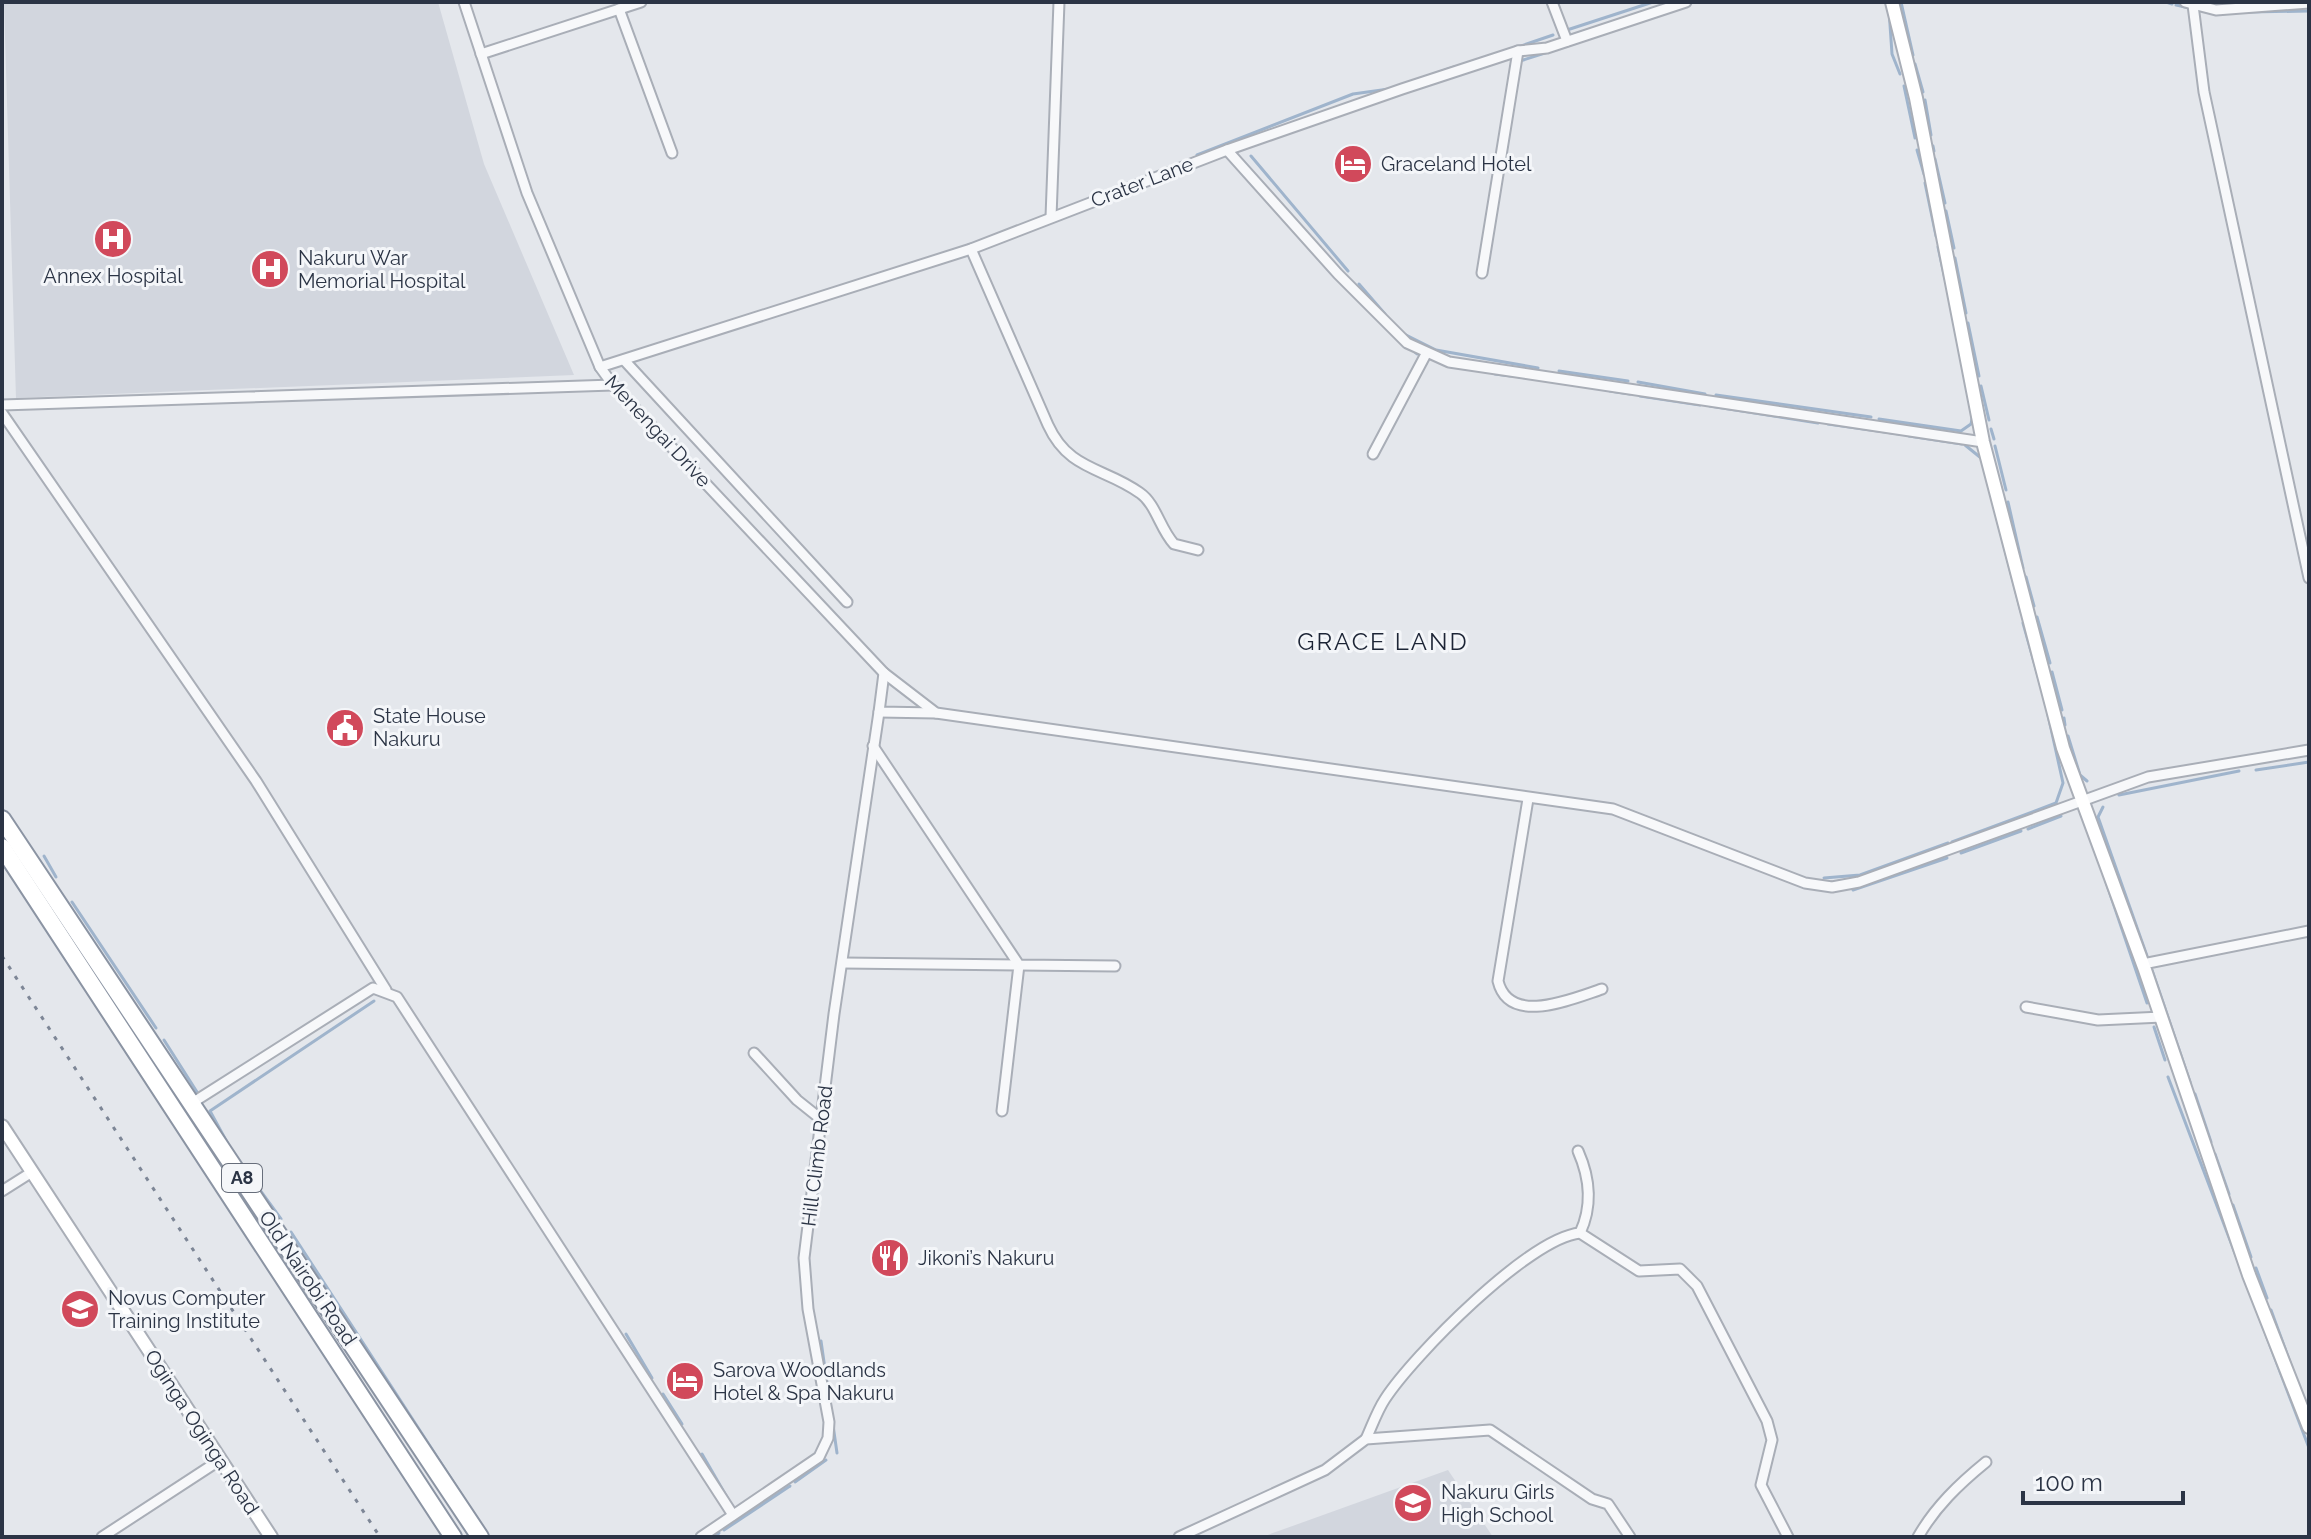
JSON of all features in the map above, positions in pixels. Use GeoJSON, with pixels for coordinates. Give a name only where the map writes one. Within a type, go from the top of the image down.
{"type":"FeatureCollection","features":[{"type":"Feature","properties":{"kind":"highway","name":"Old Nairobi Road"},"geometry":{"type":"LineString","coordinates":[[2,819],[480,1537]]}},
{"type":"Feature","properties":{"kind":"highway","name":"Old Nairobi Road"},"geometry":{"type":"LineString","coordinates":[[2,847],[453,1537]]}},
{"type":"Feature","properties":{"kind":"street","name":"Menengai Drive"},"geometry":{"type":"LineString","coordinates":[[464,2],[527,193],[600,367],[613,385],[884,673],[936,713]]}},
{"type":"Feature","properties":{"kind":"street"},"geometry":{"type":"LineString","coordinates":[[481,54],[641,2]]}},
{"type":"Feature","properties":{"kind":"street"},"geometry":{"type":"LineString","coordinates":[[1051,217],[1059,2]]}},
{"type":"Feature","properties":{"kind":"street"},"geometry":{"type":"LineString","coordinates":[[1552,2],[1567,41]]}},
{"type":"Feature","properties":{"kind":"street","name":"Crater Lane"},"geometry":{"type":"LineString","coordinates":[[600,367],[971,249],[1227,150],[1518,51],[1567,41],[1686,2]]}},
{"type":"Feature","properties":{"kind":"street"},"geometry":{"type":"LineString","coordinates":[[1892,2],[1916,98],[1983,442],[2063,748],[2162,1017],[2249,1275],[2309,1427]]}},
{"type":"Feature","properties":{"kind":"street"},"geometry":{"type":"LineString","coordinates":[[2309,3],[2216,10],[2189,3],[2204,92],[2309,578]]}},
{"type":"Feature","properties":{"kind":"street"},"geometry":{"type":"LineString","coordinates":[[619,9],[672,153]]}},
{"type":"Feature","properties":{"kind":"street"},"geometry":{"type":"LineString","coordinates":[[1482,273],[1518,51]]}},
{"type":"Feature","properties":{"kind":"street"},"geometry":{"type":"LineString","coordinates":[[1227,150],[1338,274],[1407,343],[1426,354],[1449,362],[1983,442]]}},
{"type":"Feature","properties":{"kind":"street"},"geometry":{"type":"LineString","coordinates":[[971,249],[1048,425],[1064,451],[1076,461],[1141,493],[1174,544],[1198,550]]}},
{"type":"Feature","properties":{"kind":"street"},"geometry":{"type":"LineString","coordinates":[[1373,454],[1426,354]]}},
{"type":"Feature","properties":{"kind":"street"},"geometry":{"type":"LineString","coordinates":[[624,360],[847,602]]}},
{"type":"Feature","properties":{"kind":"street"},"geometry":{"type":"LineString","coordinates":[[2,405],[613,385]]}},
{"type":"Feature","properties":{"kind":"street"},"geometry":{"type":"LineString","coordinates":[[2,413],[256,781],[386,990]]}},
{"type":"Feature","properties":{"kind":"street","name":"Hill Climb Road"},"geometry":{"type":"LineString","coordinates":[[701,1537],[819,1457],[828,1438],[829,1422],[804,1269],[884,673]]}},
{"type":"Feature","properties":{"kind":"street"},"geometry":{"type":"LineString","coordinates":[[879,712],[936,713],[1613,809],[1805,883],[1832,887],[1859,882],[2148,777],[2309,750]]}},
{"type":"Feature","properties":{"kind":"street"},"geometry":{"type":"LineString","coordinates":[[873,746],[1019,965],[1002,1111]]}},
{"type":"Feature","properties":{"kind":"street"},"geometry":{"type":"LineString","coordinates":[[1528,799],[1498,981],[1500,990],[1513,1001],[1537,1007],[1602,989]]}},
{"type":"Feature","properties":{"kind":"street"},"geometry":{"type":"LineString","coordinates":[[2143,964],[2309,931]]}},
{"type":"Feature","properties":{"kind":"street"},"geometry":{"type":"LineString","coordinates":[[843,963],[1115,966]]}},
{"type":"Feature","properties":{"kind":"street"},"geometry":{"type":"LineString","coordinates":[[192,1103],[373,988],[386,990],[397,997],[733,1515]]}},
{"type":"Feature","properties":{"kind":"street"},"geometry":{"type":"LineString","coordinates":[[2026,1007],[2098,1020],[2162,1017]]}},
{"type":"Feature","properties":{"kind":"street"},"geometry":{"type":"LineString","coordinates":[[754,1053],[797,1100],[822,1120]]}},
{"type":"Feature","properties":{"kind":"street","name":"Oginga Oginga Road"},"geometry":{"type":"LineString","coordinates":[[2,1126],[271,1537]]}},
{"type":"Feature","properties":{"kind":"street"},"geometry":{"type":"LineString","coordinates":[[1578,1151],[1589,1184],[1586,1219],[1580,1233]]}},
{"type":"Feature","properties":{"kind":"street"},"geometry":{"type":"LineString","coordinates":[[2,1191],[32,1172]]}},
{"type":"Feature","properties":{"kind":"street"},"geometry":{"type":"LineString","coordinates":[[1179,1537],[1325,1470],[1366,1439],[1385,1399],[1464,1309],[1521,1264],[1570,1234],[1580,1233],[1639,1271],[1680,1269],[1697,1286],[1767,1421],[1772,1440],[1761,1485],[1788,1537]]}},
{"type":"Feature","properties":{"kind":"street"},"geometry":{"type":"LineString","coordinates":[[1366,1439],[1490,1430],[1592,1499],[1608,1504],[1630,1537]]}},
{"type":"Feature","properties":{"kind":"street"},"geometry":{"type":"LineString","coordinates":[[102,1537],[220,1460]]}},
{"type":"Feature","properties":{"kind":"street"},"geometry":{"type":"LineString","coordinates":[[1918,1537],[1928,1518],[1958,1485],[1986,1462]]}},
{"type":"Feature","properties":{"kind":"shaded area","name":"Nakuru War Memorial Hospital"},"geometry":{"type":"Polygon","coordinates":[[[438,2],[484,164],[574,375],[16,398],[4,4],[438,2]]]}},
{"type":"Feature","properties":{"kind":"shaded area","name":"Nakuru Girls High School"},"geometry":{"type":"Polygon","coordinates":[[[1448,1470],[1493,1537],[1262,1537],[1448,1470]]]}},
{"type":"Feature","properties":{"kind":"waterway"},"geometry":{"type":"LineString","coordinates":[[1567,30],[1653,2]]}},
{"type":"Feature","properties":{"kind":"waterway"},"geometry":{"type":"LineString","coordinates":[[1901,2],[1913,55]]}},
{"type":"Feature","properties":{"kind":"waterway"},"geometry":{"type":"LineString","coordinates":[[2166,2],[2172,4]]}},
{"type":"Feature","properties":{"kind":"waterway"},"geometry":{"type":"LineString","coordinates":[[2209,4],[2225,5]]}},
{"type":"Feature","properties":{"kind":"waterway"},"geometry":{"type":"LineString","coordinates":[[2176,5],[2190,8]]}},
{"type":"Feature","properties":{"kind":"waterway"},"geometry":{"type":"LineString","coordinates":[[1889,10],[1892,54],[1900,74]]}},
{"type":"Feature","properties":{"kind":"waterway"},"geometry":{"type":"LineString","coordinates":[[2249,12],[2309,11]]}},
{"type":"Feature","properties":{"kind":"waterway"},"geometry":{"type":"LineString","coordinates":[[1518,47],[1553,35]]}},
{"type":"Feature","properties":{"kind":"waterway"},"geometry":{"type":"LineString","coordinates":[[1517,62],[1548,52]]}},
{"type":"Feature","properties":{"kind":"waterway"},"geometry":{"type":"LineString","coordinates":[[1915,64],[1923,92]]}},
{"type":"Feature","properties":{"kind":"waterway"},"geometry":{"type":"LineString","coordinates":[[1419,79],[1454,67]]}},
{"type":"Feature","properties":{"kind":"waterway"},"geometry":{"type":"LineString","coordinates":[[1904,86],[1915,138]]}},
{"type":"Feature","properties":{"kind":"waterway"},"geometry":{"type":"LineString","coordinates":[[1197,155],[1353,94],[1389,89]]}},
{"type":"Feature","properties":{"kind":"waterway"},"geometry":{"type":"LineString","coordinates":[[1925,100],[1931,135]]}},
{"type":"Feature","properties":{"kind":"waterway"},"geometry":{"type":"LineString","coordinates":[[1933,146],[1934,151]]}},
{"type":"Feature","properties":{"kind":"waterway"},"geometry":{"type":"LineString","coordinates":[[1917,150],[1924,174]]}},
{"type":"Feature","properties":{"kind":"waterway"},"geometry":{"type":"LineString","coordinates":[[1251,156],[1348,271]]}},
{"type":"Feature","properties":{"kind":"waterway"},"geometry":{"type":"LineString","coordinates":[[1935,159],[1945,203]]}},
{"type":"Feature","properties":{"kind":"waterway"},"geometry":{"type":"LineString","coordinates":[[1925,183],[1936,236]]}},
{"type":"Feature","properties":{"kind":"waterway"},"geometry":{"type":"LineString","coordinates":[[1946,211],[1954,248]]}},
{"type":"Feature","properties":{"kind":"waterway"},"geometry":{"type":"LineString","coordinates":[[1938,247],[1945,279]]}},
{"type":"Feature","properties":{"kind":"waterway"},"geometry":{"type":"LineString","coordinates":[[1955,258],[1966,313]]}},
{"type":"Feature","properties":{"kind":"waterway"},"geometry":{"type":"LineString","coordinates":[[1359,284],[1385,314]]}},
{"type":"Feature","properties":{"kind":"waterway"},"geometry":{"type":"LineString","coordinates":[[1374,316],[1417,354]]}},
{"type":"Feature","properties":{"kind":"waterway"},"geometry":{"type":"LineString","coordinates":[[1968,323],[1979,376]]}},
{"type":"Feature","properties":{"kind":"waterway"},"geometry":{"type":"LineString","coordinates":[[1404,334],[1436,350],[1538,368]]}},
{"type":"Feature","properties":{"kind":"waterway"},"geometry":{"type":"LineString","coordinates":[[1559,371],[1628,381]]}},
{"type":"Feature","properties":{"kind":"waterway"},"geometry":{"type":"LineString","coordinates":[[1495,374],[1511,376]]}},
{"type":"Feature","properties":{"kind":"waterway"},"geometry":{"type":"LineString","coordinates":[[1519,377],[1535,379]]}},
{"type":"Feature","properties":{"kind":"waterway"},"geometry":{"type":"LineString","coordinates":[[1638,382],[1705,394]]}},
{"type":"Feature","properties":{"kind":"waterway"},"geometry":{"type":"LineString","coordinates":[[1981,386],[1989,420]]}},
{"type":"Feature","properties":{"kind":"waterway"},"geometry":{"type":"LineString","coordinates":[[1610,391],[1630,394]]}},
{"type":"Feature","properties":{"kind":"waterway"},"geometry":{"type":"LineString","coordinates":[[1716,395],[1871,417]]}},
{"type":"Feature","properties":{"kind":"waterway"},"geometry":{"type":"LineString","coordinates":[[1640,396],[1700,405]]}},
{"type":"Feature","properties":{"kind":"waterway"},"geometry":{"type":"LineString","coordinates":[[1710,406],[1818,423]]}},
{"type":"Feature","properties":{"kind":"waterway"},"geometry":{"type":"LineString","coordinates":[[1879,419],[1961,431],[1971,424],[1973,414]]}},
{"type":"Feature","properties":{"kind":"waterway"},"geometry":{"type":"LineString","coordinates":[[1828,424],[1899,434]]}},
{"type":"Feature","properties":{"kind":"waterway"},"geometry":{"type":"LineString","coordinates":[[1991,429],[1994,439]]}},
{"type":"Feature","properties":{"kind":"waterway"},"geometry":{"type":"LineString","coordinates":[[1909,436],[1962,444]]}},
{"type":"Feature","properties":{"kind":"waterway"},"geometry":{"type":"LineString","coordinates":[[1965,445],[1981,458]]}},
{"type":"Feature","properties":{"kind":"waterway"},"geometry":{"type":"LineString","coordinates":[[1995,446],[2006,490]]}},
{"type":"Feature","properties":{"kind":"waterway"},"geometry":{"type":"LineString","coordinates":[[2008,502],[2023,568]]}},
{"type":"Feature","properties":{"kind":"waterway"},"geometry":{"type":"LineString","coordinates":[[1997,519],[2021,612]]}},
{"type":"Feature","properties":{"kind":"waterway"},"geometry":{"type":"LineString","coordinates":[[2026,577],[2034,606]]}},
{"type":"Feature","properties":{"kind":"waterway"},"geometry":{"type":"LineString","coordinates":[[2037,617],[2050,663]]}},
{"type":"Feature","properties":{"kind":"waterway"},"geometry":{"type":"LineString","coordinates":[[2023,623],[2045,701]]}},
{"type":"Feature","properties":{"kind":"waterway"},"geometry":{"type":"LineString","coordinates":[[2052,672],[2062,710]]}},
{"type":"Feature","properties":{"kind":"waterway"},"geometry":{"type":"LineString","coordinates":[[1952,842],[2056,803],[2063,783],[2048,715]]}},
{"type":"Feature","properties":{"kind":"waterway"},"geometry":{"type":"LineString","coordinates":[[2064,718],[2065,725]]}},
{"type":"Feature","properties":{"kind":"waterway"},"geometry":{"type":"LineString","coordinates":[[2068,736],[2080,775],[2087,781]]}},
{"type":"Feature","properties":{"kind":"waterway"},"geometry":{"type":"LineString","coordinates":[[2256,770],[2309,762]]}},
{"type":"Feature","properties":{"kind":"waterway"},"geometry":{"type":"LineString","coordinates":[[2119,795],[2239,771]]}},
{"type":"Feature","properties":{"kind":"waterway"},"geometry":{"type":"LineString","coordinates":[[2103,807],[2098,817],[2147,956]]}},
{"type":"Feature","properties":{"kind":"waterway"},"geometry":{"type":"LineString","coordinates":[[2028,829],[2061,816]]}},
{"type":"Feature","properties":{"kind":"waterway"},"geometry":{"type":"LineString","coordinates":[[1961,853],[2021,831]]}},
{"type":"Feature","properties":{"kind":"waterway"},"geometry":{"type":"LineString","coordinates":[[1824,878],[1860,875],[1948,843]]}},
{"type":"Feature","properties":{"kind":"waterway"},"geometry":{"type":"LineString","coordinates":[[44,856],[56,877]]}},
{"type":"Feature","properties":{"kind":"waterway"},"geometry":{"type":"LineString","coordinates":[[1853,890],[1947,858]]}},
{"type":"Feature","properties":{"kind":"waterway"},"geometry":{"type":"LineString","coordinates":[[2106,882],[2147,1003]]}},
{"type":"Feature","properties":{"kind":"waterway"},"geometry":{"type":"LineString","coordinates":[[72,902],[156,1028]]}},
{"type":"Feature","properties":{"kind":"waterway"},"geometry":{"type":"LineString","coordinates":[[2152,970],[2190,1082]]}},
{"type":"Feature","properties":{"kind":"waterway"},"geometry":{"type":"LineString","coordinates":[[228,1144],[210,1111],[374,1001]]}},
{"type":"Feature","properties":{"kind":"waterway"},"geometry":{"type":"LineString","coordinates":[[2154,1027],[2165,1060]]}},
{"type":"Feature","properties":{"kind":"waterway"},"geometry":{"type":"LineString","coordinates":[[164,1040],[197,1092]]}},
{"type":"Feature","properties":{"kind":"waterway"},"geometry":{"type":"LineString","coordinates":[[2168,1077],[2309,1448]]}},
{"type":"Feature","properties":{"kind":"waterway"},"geometry":{"type":"LineString","coordinates":[[2195,1094],[2211,1142]]}},
{"type":"Feature","properties":{"kind":"waterway"},"geometry":{"type":"LineString","coordinates":[[2215,1154],[2229,1194]]}},
{"type":"Feature","properties":{"kind":"waterway"},"geometry":{"type":"LineString","coordinates":[[236,1157],[281,1219]]}},
{"type":"Feature","properties":{"kind":"waterway"},"geometry":{"type":"LineString","coordinates":[[2233,1205],[2251,1257]]}},
{"type":"Feature","properties":{"kind":"waterway"},"geometry":{"type":"LineString","coordinates":[[291,1232],[478,1520]]}},
{"type":"Feature","properties":{"kind":"waterway"},"geometry":{"type":"LineString","coordinates":[[2256,1268],[2267,1298]]}},
{"type":"Feature","properties":{"kind":"waterway"},"geometry":{"type":"LineString","coordinates":[[2271,1310],[2295,1376]]}},
{"type":"Feature","properties":{"kind":"waterway"},"geometry":{"type":"LineString","coordinates":[[626,1334],[652,1378]]}},
{"type":"Feature","properties":{"kind":"waterway"},"geometry":{"type":"LineString","coordinates":[[821,1341],[837,1453]]}},
{"type":"Feature","properties":{"kind":"waterway"},"geometry":{"type":"LineString","coordinates":[[663,1394],[682,1424]]}},
{"type":"Feature","properties":{"kind":"waterway"},"geometry":{"type":"LineString","coordinates":[[702,1454],[728,1499]]}},
{"type":"Feature","properties":{"kind":"waterway"},"geometry":{"type":"LineString","coordinates":[[795,1482],[826,1460]]}},
{"type":"Feature","properties":{"kind":"waterway"},"geometry":{"type":"LineString","coordinates":[[724,1530],[790,1486]]}},
{"type":"Feature","properties":{"kind":"waterway"},"geometry":{"type":"LineString","coordinates":[[713,1537],[719,1533]]}},
{"type":"Feature","properties":{"kind":"railway"},"geometry":{"type":"LineString","coordinates":[[2,956],[380,1537]]}},
{"type":"Feature","properties":{"kind":"place","name":"Graceland Hotel"},"geometry":{"type":"Point","coordinates":[1353,164]}},
{"type":"Feature","properties":{"kind":"place","name":"Annex Hospital"},"geometry":{"type":"Point","coordinates":[113,239]}},
{"type":"Feature","properties":{"kind":"place","name":"Nakuru War Memorial Hospital"},"geometry":{"type":"Point","coordinates":[270,269]}},
{"type":"Feature","properties":{"kind":"place","name":"State House Nakuru"},"geometry":{"type":"Point","coordinates":[345,728]}},
{"type":"Feature","properties":{"kind":"place","name":"Jikoni’s Nakuru"},"geometry":{"type":"Point","coordinates":[890,1258]}},
{"type":"Feature","properties":{"kind":"place","name":"Novus Computer Training Institute"},"geometry":{"type":"Point","coordinates":[80,1309]}},
{"type":"Feature","properties":{"kind":"place","name":"Sarova Woodlands Hotel & Spa Nakuru"},"geometry":{"type":"Point","coordinates":[685,1381]}},
{"type":"Feature","properties":{"kind":"place","name":"Nakuru Girls High School"},"geometry":{"type":"Point","coordinates":[1413,1503]}},
{"type":"Feature","properties":{"kind":"district","name":"GRACE LAND"},"geometry":{"type":"Point","coordinates":[1383,642]}}]}
